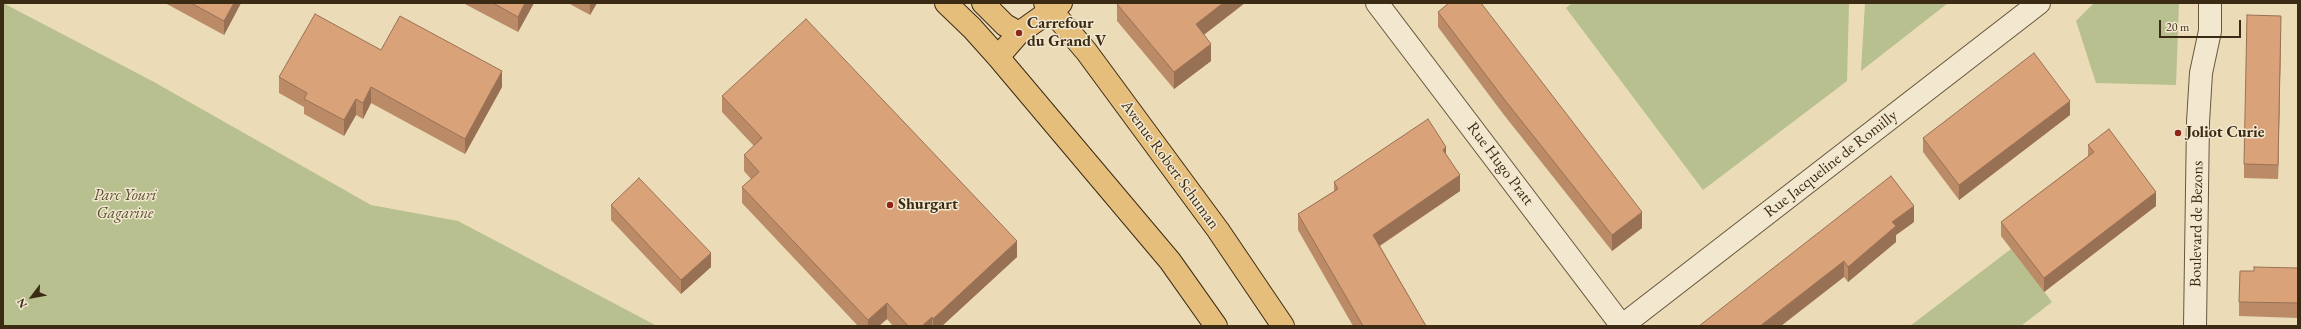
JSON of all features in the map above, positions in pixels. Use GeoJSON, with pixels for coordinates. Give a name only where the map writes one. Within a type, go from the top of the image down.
{"type":"FeatureCollection","features":[{"type":"Feature","properties":{"kind":"main road"},"geometry":{"type":"LineString","coordinates":[[946,3],[998,57],[1170,261],[1216,326]]}},
{"type":"Feature","properties":{"kind":"main road"},"geometry":{"type":"LineString","coordinates":[[982,3],[1005,25],[1019,33]]}},
{"type":"Feature","properties":{"kind":"main road","name":"Avenue Robert Schuman"},"geometry":{"type":"LineString","coordinates":[[998,57],[1019,33],[1052,5],[1199,204],[1283,326]]}},
{"type":"Feature","properties":{"kind":"street","name":"Rue Hugo Pratt"},"geometry":{"type":"LineString","coordinates":[[1376,3],[1622,325]]}},
{"type":"Feature","properties":{"kind":"street","name":"Rue Jacqueline de Romilly"},"geometry":{"type":"LineString","coordinates":[[1622,325],[2039,3]]}},
{"type":"Feature","properties":{"kind":"street","name":"Boulevard de Bezons"},"geometry":{"type":"LineString","coordinates":[[2194,326],[2197,254],[2198,122],[2201,73],[2210,31],[2210,3]]}},
{"type":"Feature","properties":{"kind":"green space","name":"Parc Youri Gagarine"},"geometry":{"type":"Polygon","coordinates":[[[3,3],[154,82],[371,205],[458,221],[657,326],[3,326],[3,3]]]}},
{"type":"Feature","properties":{"kind":"green space"},"geometry":{"type":"Polygon","coordinates":[[[1572,3],[1849,3],[1847,81],[1703,190],[1566,8],[1572,3]]]}},
{"type":"Feature","properties":{"kind":"green space"},"geometry":{"type":"Polygon","coordinates":[[[1865,3],[1948,3],[1861,71],[1865,3]]]}},
{"type":"Feature","properties":{"kind":"green space"},"geometry":{"type":"Polygon","coordinates":[[[2094,3],[2179,3],[2176,85],[2096,83],[2076,21],[2094,3]]]}},
{"type":"Feature","properties":{"kind":"green space"},"geometry":{"type":"Polygon","coordinates":[[[2011,249],[2052,302],[2021,326],[1910,326],[2011,249]]]}},
{"type":"Feature","properties":{"kind":"building"},"geometry":{"type":"Polygon","coordinates":[[[191,3],[234,3],[224,21],[191,3]]]}},
{"type":"Feature","properties":{"kind":"building"},"geometry":{"type":"Polygon","coordinates":[[[493,3],[525,3],[518,17],[493,3]]]}},
{"type":"Feature","properties":{"kind":"building"},"geometry":{"type":"Polygon","coordinates":[[[1223,3],[1196,24],[1211,44],[1174,72],[1117,4],[1223,3]]]}},
{"type":"Feature","properties":{"kind":"building"},"geometry":{"type":"Polygon","coordinates":[[[1449,3],[1481,3],[1642,212],[1612,235],[1504,99],[1438,12],[1449,3]]]}},
{"type":"Feature","properties":{"kind":"building"},"geometry":{"type":"Polygon","coordinates":[[[315,14],[381,50],[400,16],[502,71],[465,139],[371,87],[363,103],[356,99],[344,120],[304,99],[307,93],[279,77],[315,14]]]}},
{"type":"Feature","properties":{"kind":"building"},"geometry":{"type":"Polygon","coordinates":[[[2247,15],[2281,16],[2278,165],[2244,164],[2247,15]]]}},
{"type":"Feature","properties":{"kind":"building","name":"Shurgart"},"geometry":{"type":"Polygon","coordinates":[[[806,19],[1017,241],[933,319],[932,317],[922,326],[908,326],[887,303],[868,320],[742,187],[759,172],[744,155],[762,138],[722,96],[806,19]]]}},
{"type":"Feature","properties":{"kind":"building"},"geometry":{"type":"Polygon","coordinates":[[[2034,53],[2070,101],[1959,185],[1923,138],[2034,53]]]}},
{"type":"Feature","properties":{"kind":"building"},"geometry":{"type":"Polygon","coordinates":[[[1428,119],[1446,147],[1443,150],[1460,175],[1373,235],[1426,326],[1363,326],[1298,214],[1338,189],[1334,182],[1428,119]]]}},
{"type":"Feature","properties":{"kind":"building"},"geometry":{"type":"Polygon","coordinates":[[[2109,129],[2156,192],[2044,278],[2001,222],[2094,152],[2088,145],[2109,129]]]}},
{"type":"Feature","properties":{"kind":"building"},"geometry":{"type":"Polygon","coordinates":[[[1891,176],[1914,206],[1892,222],[1896,226],[1848,267],[1844,261],[1760,326],[1699,326],[1891,176]]]}},
{"type":"Feature","properties":{"kind":"building"},"geometry":{"type":"Polygon","coordinates":[[[639,178],[711,253],[681,280],[611,205],[639,178]]]}},
{"type":"Feature","properties":{"kind":"building"},"geometry":{"type":"Polygon","coordinates":[[[2254,267],[2298,268],[2298,303],[2239,302],[2240,271],[2254,271],[2254,267]]]}},
{"type":"Feature","properties":{"kind":"place","name":"Carrefour du Grand V"},"geometry":{"type":"Point","coordinates":[1019,33]}},
{"type":"Feature","properties":{"kind":"place","name":"Joliot Curie"},"geometry":{"type":"Point","coordinates":[2178,133]}},
{"type":"Feature","properties":{"kind":"place","name":"Shurgart"},"geometry":{"type":"Point","coordinates":[890,205]}}]}
